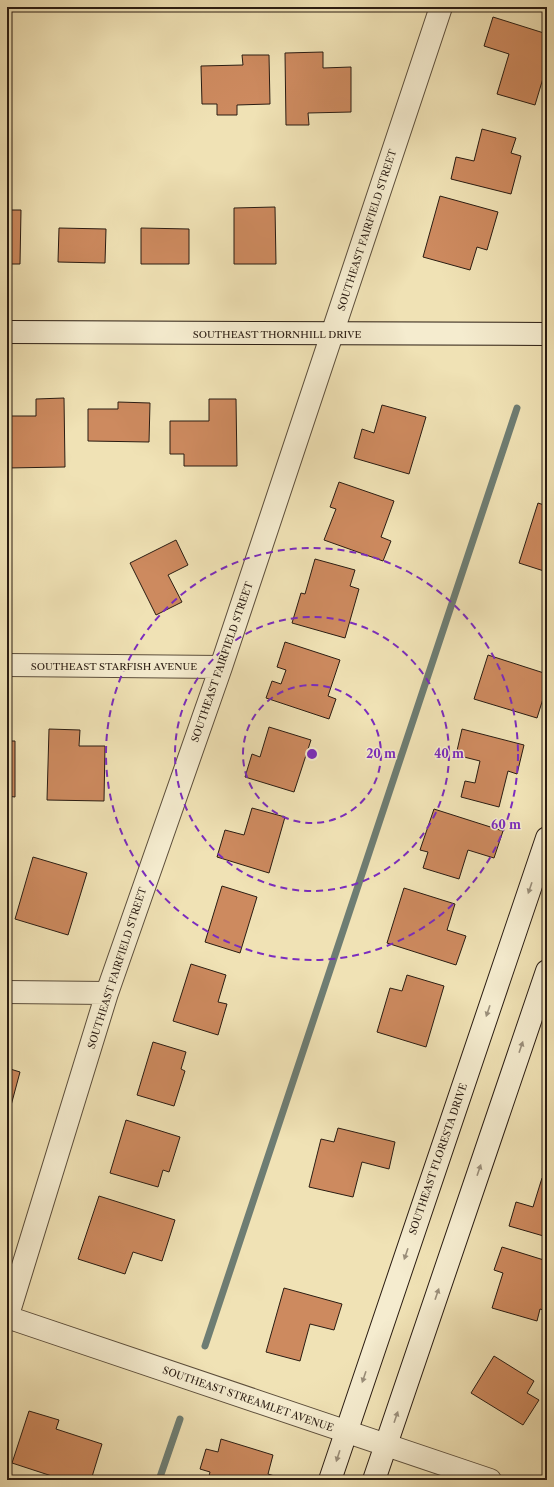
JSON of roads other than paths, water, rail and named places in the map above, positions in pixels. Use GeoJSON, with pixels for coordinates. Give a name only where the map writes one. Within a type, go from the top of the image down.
{"type":"FeatureCollection","features":[{"type":"Feature","properties":{"kind":"street","name":"SOUTHEAST FAIRFIELD STREET"},"geometry":{"type":"LineString","coordinates":[[7,1317],[107,993],[221,667],[441,7]]}},
{"type":"Feature","properties":{"kind":"street","name":"SOUTHEAST THORNHILL DRIVE"},"geometry":{"type":"LineString","coordinates":[[7,332],[547,334]]}},
{"type":"Feature","properties":{"kind":"street","name":"SOUTHEAST STARFISH AVENUE"},"geometry":{"type":"LineString","coordinates":[[7,665],[221,667]]}},
{"type":"Feature","properties":{"kind":"street","name":"SOUTHEAST FLORESTA DRIVE"},"geometry":{"type":"LineString","coordinates":[[330,1480],[547,838]]}},
{"type":"Feature","properties":{"kind":"street"},"geometry":{"type":"LineString","coordinates":[[374,1480],[547,972]]}},
{"type":"Feature","properties":{"kind":"street"},"geometry":{"type":"LineString","coordinates":[[7,992],[107,993]]}},
{"type":"Feature","properties":{"kind":"street","name":"SOUTHEAST STREAMLET AVENUE"},"geometry":{"type":"LineString","coordinates":[[7,1317],[490,1480]]}},
{"type":"Feature","properties":{"kind":"waterway"},"geometry":{"type":"LineString","coordinates":[[205,1346],[517,408]]}},
{"type":"Feature","properties":{"kind":"waterway"},"geometry":{"type":"LineString","coordinates":[[159,1480],[180,1419]]}}]}
